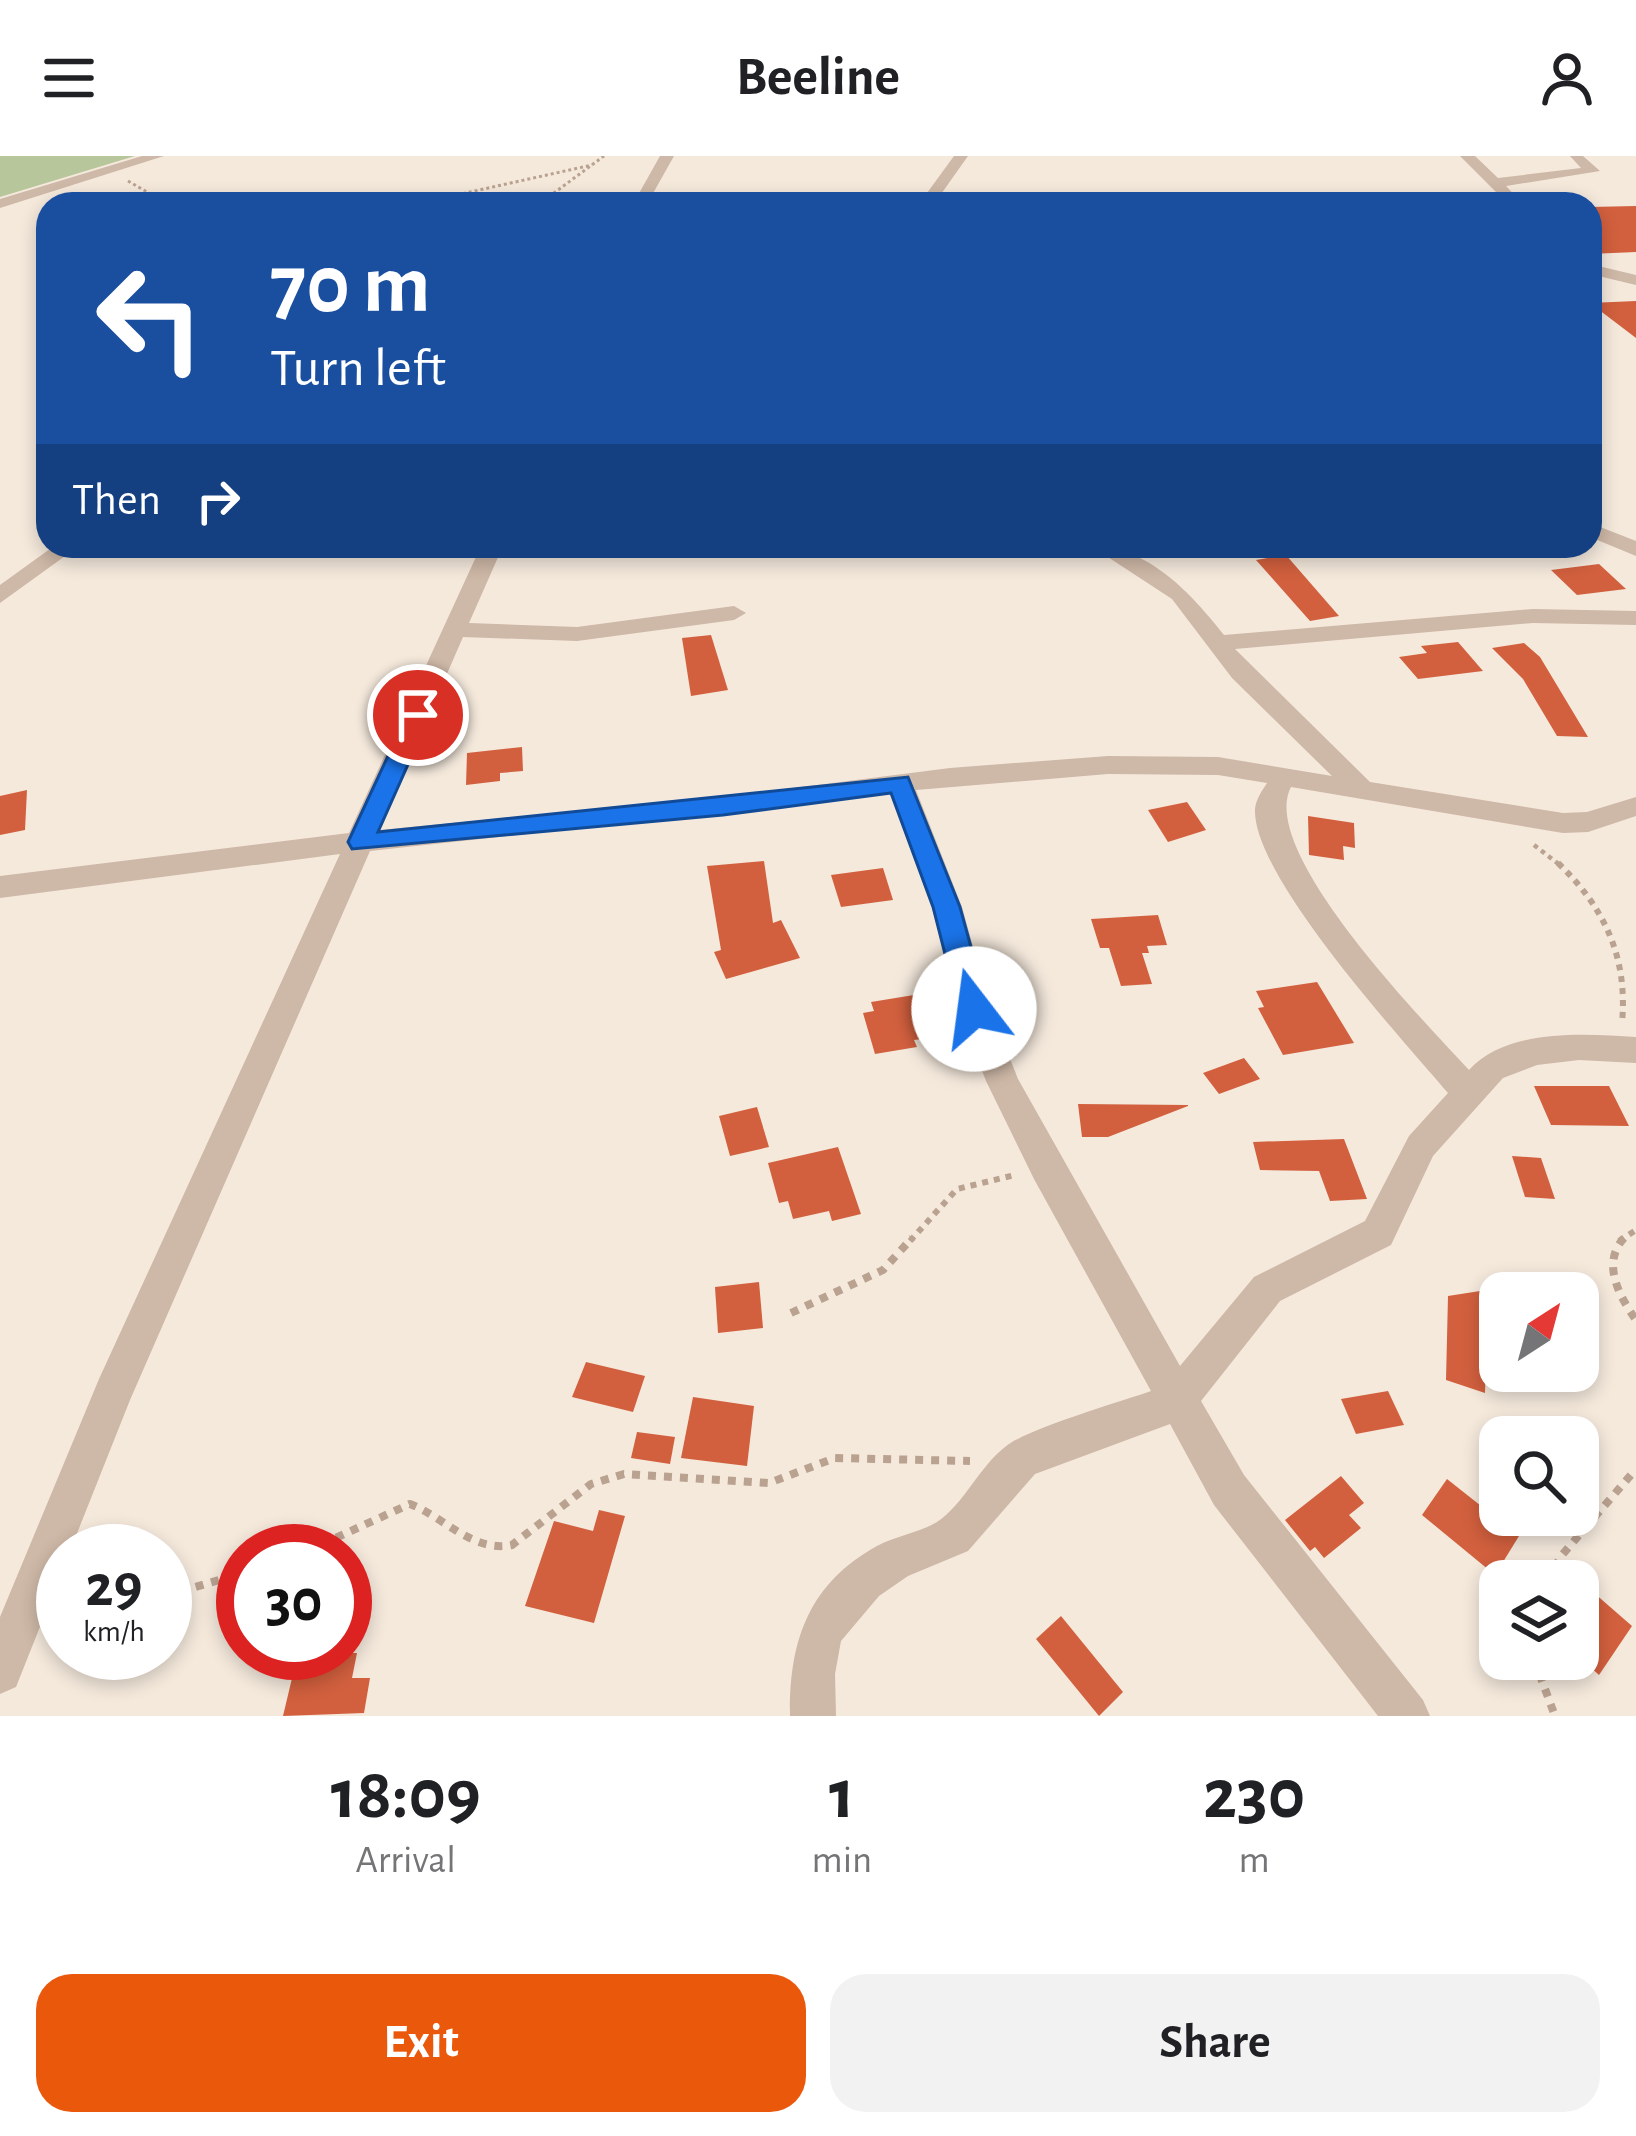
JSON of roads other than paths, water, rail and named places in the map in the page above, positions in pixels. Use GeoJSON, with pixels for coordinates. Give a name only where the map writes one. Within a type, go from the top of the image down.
{"type":"FeatureCollection","features":[{"type":"Feature","properties":{"kind":"street"},"geometry":{"type":"LineString","coordinates":[[40,192],[157,156]]}},
{"type":"Feature","properties":{"kind":"street"},"geometry":{"type":"LineString","coordinates":[[647,192],[668,156]]}},
{"type":"Feature","properties":{"kind":"street"},"geometry":{"type":"LineString","coordinates":[[935,192],[961,156]]}},
{"type":"Feature","properties":{"kind":"street"},"geometry":{"type":"LineString","coordinates":[[1467,156],[1503,192]]}},
{"type":"Feature","properties":{"kind":"street"},"geometry":{"type":"LineString","coordinates":[[1494,183],[1562,178],[1594,170],[1576,157]]}},
{"type":"Feature","properties":{"kind":"street"},"geometry":{"type":"LineString","coordinates":[[0,204],[36,193]]}},
{"type":"Feature","properties":{"kind":"street"},"geometry":{"type":"LineString","coordinates":[[1602,272],[1636,280]]}},
{"type":"Feature","properties":{"kind":"street"},"geometry":{"type":"LineString","coordinates":[[1602,534],[1636,549]]}},
{"type":"Feature","properties":{"kind":"street"},"geometry":{"type":"LineString","coordinates":[[0,596],[52,558]]}},
{"type":"Feature","properties":{"kind":"street"},"geometry":{"type":"LineString","coordinates":[[0,1671],[113,1393],[487,558]]}},
{"type":"Feature","properties":{"kind":"street"},"geometry":{"type":"LineString","coordinates":[[1123,558],[1165,582],[1265,698],[1363,789]]}},
{"type":"Feature","properties":{"kind":"street"},"geometry":{"type":"LineString","coordinates":[[456,630],[577,634],[734,614]]}},
{"type":"Feature","properties":{"kind":"street"},"geometry":{"type":"LineString","coordinates":[[1220,643],[1532,616],[1636,618]]}},
{"type":"Feature","properties":{"kind":"street"},"geometry":{"type":"LineString","coordinates":[[0,887],[361,842],[1028,770],[1168,764],[1285,775],[1563,824],[1636,806]]}},
{"type":"Feature","properties":{"kind":"street"},"geometry":{"type":"LineString","coordinates":[[1285,775],[1269,808],[1270,822],[1302,886],[1381,992],[1466,1090]]}},
{"type":"Feature","properties":{"kind":"street"},"geometry":{"type":"LineString","coordinates":[[900,783],[947,907],[974,1009],[1002,1081],[1046,1168],[1229,1490],[1407,1716]]}},
{"type":"Feature","properties":{"kind":"street"},"geometry":{"type":"LineString","coordinates":[[813,1716],[812,1674],[821,1631],[838,1607],[893,1561],[953,1536],[1021,1460],[1175,1402],[1268,1289],[1378,1233],[1421,1146],[1466,1090],[1507,1060],[1536,1052],[1624,1048]]}}]}
